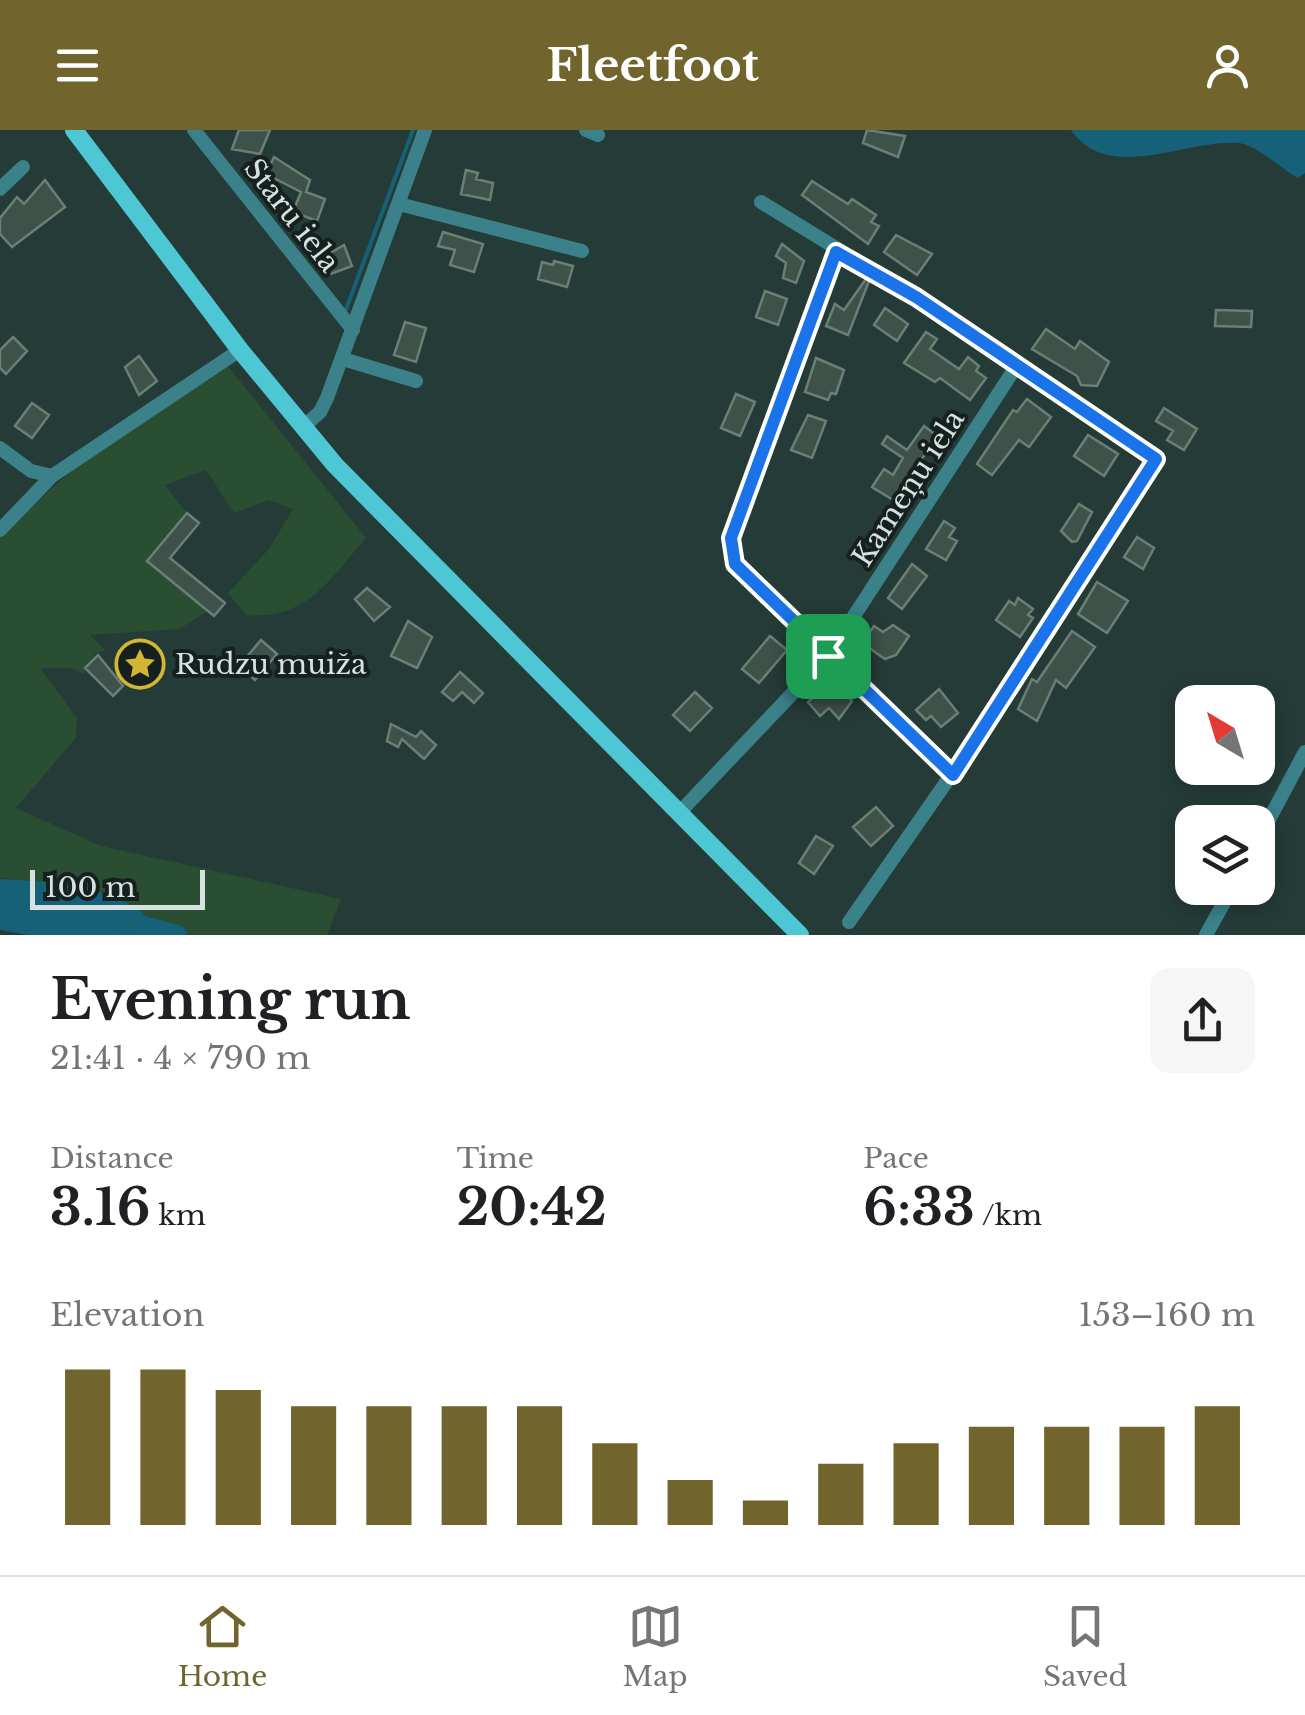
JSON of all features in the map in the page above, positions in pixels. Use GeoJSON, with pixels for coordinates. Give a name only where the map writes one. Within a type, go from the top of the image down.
{"type":"FeatureCollection","features":[{"type":"Feature","properties":{"kind":"main road"},"geometry":{"type":"LineString","coordinates":[[74,130],[303,427],[400,533],[800,935]]}},
{"type":"Feature","properties":{"kind":"street","name":"Staru iela"},"geometry":{"type":"LineString","coordinates":[[194,130],[353,330]]}},
{"type":"Feature","properties":{"kind":"street"},"geometry":{"type":"LineString","coordinates":[[303,427],[320,412],[343,359],[425,130]]}},
{"type":"Feature","properties":{"kind":"street"},"geometry":{"type":"LineString","coordinates":[[0,189],[23,167]]}},
{"type":"Feature","properties":{"kind":"street"},"geometry":{"type":"LineString","coordinates":[[761,202],[836,252],[916,297],[1156,459],[953,775],[848,922]]}},
{"type":"Feature","properties":{"kind":"street"},"geometry":{"type":"LineString","coordinates":[[399,204],[582,252]]}},
{"type":"Feature","properties":{"kind":"street"},"geometry":{"type":"LineString","coordinates":[[836,252],[731,538],[735,564],[953,775]]}},
{"type":"Feature","properties":{"kind":"street"},"geometry":{"type":"LineString","coordinates":[[0,530],[52,476],[240,350]]}},
{"type":"Feature","properties":{"kind":"street"},"geometry":{"type":"LineString","coordinates":[[343,359],[416,381]]}},
{"type":"Feature","properties":{"kind":"street","name":"Kameņu iela"},"geometry":{"type":"LineString","coordinates":[[678,814],[828,656],[1017,364]]}},
{"type":"Feature","properties":{"kind":"street"},"geometry":{"type":"LineString","coordinates":[[0,448],[31,471],[52,476]]}},
{"type":"Feature","properties":{"kind":"street"},"geometry":{"type":"LineString","coordinates":[[1275,808],[1305,752]]}},
{"type":"Feature","properties":{"kind":"street"},"geometry":{"type":"LineString","coordinates":[[1206,935],[1223,905]]}},
{"type":"Feature","properties":{"kind":"green space"},"geometry":{"type":"Polygon","coordinates":[[[227,365],[366,538],[328,582],[301,604],[267,615],[246,615],[228,593],[269,549],[293,509],[269,500],[234,513],[206,470],[165,485],[187,513],[147,561],[208,611],[179,629],[90,635],[105,650],[95,654],[83,674],[72,668],[40,668],[77,718],[76,738],[16,808],[101,846],[341,899],[327,935],[192,935],[148,921],[134,907],[104,894],[68,884],[0,878],[0,535],[79,464],[227,365]]]}},
{"type":"Feature","properties":{"kind":"water"},"geometry":{"type":"Polygon","coordinates":[[[1071,130],[1305,130],[1305,173],[1298,178],[1245,144],[1217,144],[1126,157],[1087,146],[1071,130]]]}},
{"type":"Feature","properties":{"kind":"water"},"geometry":{"type":"Polygon","coordinates":[[[0,879],[55,883],[110,895],[142,912],[147,930],[143,935],[29,935],[0,930],[0,879]]]}},
{"type":"Feature","properties":{"kind":"building"},"geometry":{"type":"Polygon","coordinates":[[[239,130],[270,130],[260,154],[232,149],[239,130]]]}},
{"type":"Feature","properties":{"kind":"building"},"geometry":{"type":"Polygon","coordinates":[[[867,130],[905,136],[898,157],[863,143],[867,130]]]}},
{"type":"Feature","properties":{"kind":"building"},"geometry":{"type":"Polygon","coordinates":[[[274,157],[310,180],[306,192],[325,199],[317,221],[293,212],[301,192],[266,174],[274,157]]]}},
{"type":"Feature","properties":{"kind":"building"},"geometry":{"type":"Polygon","coordinates":[[[466,170],[478,173],[476,179],[493,183],[490,200],[461,194],[466,170]]]}},
{"type":"Feature","properties":{"kind":"building"},"geometry":{"type":"Polygon","coordinates":[[[45,180],[65,207],[12,247],[0,234],[0,218],[17,197],[24,204],[45,180]]]}},
{"type":"Feature","properties":{"kind":"building"},"geometry":{"type":"Polygon","coordinates":[[[812,181],[848,204],[852,199],[876,215],[871,222],[879,226],[868,244],[802,195],[812,181]]]}},
{"type":"Feature","properties":{"kind":"building"},"geometry":{"type":"Polygon","coordinates":[[[443,232],[483,244],[474,272],[450,265],[455,250],[438,246],[443,232]]]}},
{"type":"Feature","properties":{"kind":"building"},"geometry":{"type":"Polygon","coordinates":[[[896,235],[932,254],[917,275],[884,252],[896,235]]]}},
{"type":"Feature","properties":{"kind":"building"},"geometry":{"type":"Polygon","coordinates":[[[782,244],[804,261],[796,283],[783,278],[786,263],[776,256],[782,244]]]}},
{"type":"Feature","properties":{"kind":"building"},"geometry":{"type":"Polygon","coordinates":[[[344,245],[352,266],[328,275],[322,258],[344,245]]]}},
{"type":"Feature","properties":{"kind":"building"},"geometry":{"type":"Polygon","coordinates":[[[554,261],[573,266],[567,287],[538,279],[542,262],[553,265],[554,261]]]}},
{"type":"Feature","properties":{"kind":"building"},"geometry":{"type":"Polygon","coordinates":[[[866,279],[869,281],[848,335],[826,326],[835,304],[844,310],[866,279]]]}},
{"type":"Feature","properties":{"kind":"building"},"geometry":{"type":"Polygon","coordinates":[[[765,291],[787,299],[778,325],[756,317],[765,291]]]}},
{"type":"Feature","properties":{"kind":"building"},"geometry":{"type":"Polygon","coordinates":[[[885,308],[908,324],[897,341],[874,325],[885,308]]]}},
{"type":"Feature","properties":{"kind":"building"},"geometry":{"type":"Polygon","coordinates":[[[1216,310],[1252,311],[1251,327],[1215,326],[1216,310]]]}},
{"type":"Feature","properties":{"kind":"building"},"geometry":{"type":"Polygon","coordinates":[[[405,322],[426,328],[416,362],[394,355],[405,322]]]}},
{"type":"Feature","properties":{"kind":"building"},"geometry":{"type":"Polygon","coordinates":[[[1046,329],[1075,349],[1080,341],[1109,362],[1097,386],[1081,385],[1077,376],[1032,349],[1046,329]]]}},
{"type":"Feature","properties":{"kind":"building"},"geometry":{"type":"Polygon","coordinates":[[[926,332],[937,339],[930,349],[959,369],[968,357],[979,366],[976,371],[986,378],[970,400],[940,378],[935,382],[904,363],[926,332]]]}},
{"type":"Feature","properties":{"kind":"building"},"geometry":{"type":"Polygon","coordinates":[[[13,337],[27,351],[6,374],[0,368],[0,350],[13,337]]]}},
{"type":"Feature","properties":{"kind":"building"},"geometry":{"type":"Polygon","coordinates":[[[139,356],[157,381],[139,395],[125,367],[139,356]]]}},
{"type":"Feature","properties":{"kind":"building"},"geometry":{"type":"Polygon","coordinates":[[[816,358],[844,370],[836,394],[831,393],[828,400],[805,392],[816,358]]]}},
{"type":"Feature","properties":{"kind":"building"},"geometry":{"type":"Polygon","coordinates":[[[736,394],[755,402],[740,436],[721,428],[736,394]]]}},
{"type":"Feature","properties":{"kind":"building"},"geometry":{"type":"Polygon","coordinates":[[[1027,399],[1051,417],[1029,447],[1019,440],[992,475],[977,464],[1013,410],[1017,412],[1027,399]]]}},
{"type":"Feature","properties":{"kind":"building"},"geometry":{"type":"Polygon","coordinates":[[[32,403],[49,415],[32,438],[15,426],[32,403]]]}},
{"type":"Feature","properties":{"kind":"building"},"geometry":{"type":"Polygon","coordinates":[[[1164,408],[1197,429],[1184,450],[1167,440],[1173,431],[1156,421],[1164,408]]]}},
{"type":"Feature","properties":{"kind":"building"},"geometry":{"type":"Polygon","coordinates":[[[808,415],[826,421],[812,458],[791,450],[808,415]]]}},
{"type":"Feature","properties":{"kind":"building"},"geometry":{"type":"Polygon","coordinates":[[[924,426],[940,438],[918,463],[898,503],[872,487],[884,469],[893,475],[903,458],[882,444],[887,436],[907,450],[924,426]]]}},
{"type":"Feature","properties":{"kind":"building"},"geometry":{"type":"Polygon","coordinates":[[[1088,435],[1118,454],[1104,476],[1074,456],[1088,435]]]}},
{"type":"Feature","properties":{"kind":"building"},"geometry":{"type":"Polygon","coordinates":[[[1079,504],[1092,512],[1077,541],[1072,542],[1061,531],[1079,504]]]}},
{"type":"Feature","properties":{"kind":"building"},"geometry":{"type":"Polygon","coordinates":[[[187,513],[199,523],[170,558],[225,603],[214,616],[147,561],[187,513]]]}},
{"type":"Feature","properties":{"kind":"building"},"geometry":{"type":"Polygon","coordinates":[[[944,521],[955,528],[949,537],[957,541],[946,560],[926,549],[944,521]]]}},
{"type":"Feature","properties":{"kind":"building"},"geometry":{"type":"Polygon","coordinates":[[[1137,537],[1154,548],[1143,569],[1124,557],[1137,537]]]}},
{"type":"Feature","properties":{"kind":"building"},"geometry":{"type":"Polygon","coordinates":[[[912,564],[927,576],[902,609],[888,598],[912,564]]]}},
{"type":"Feature","properties":{"kind":"building"},"geometry":{"type":"Polygon","coordinates":[[[1097,582],[1128,601],[1107,633],[1078,614],[1097,582]]]}},
{"type":"Feature","properties":{"kind":"building"},"geometry":{"type":"Polygon","coordinates":[[[367,588],[390,607],[374,621],[355,599],[367,588]]]}},
{"type":"Feature","properties":{"kind":"building"},"geometry":{"type":"Polygon","coordinates":[[[1018,598],[1033,609],[1028,615],[1033,618],[1020,637],[996,620],[1009,601],[1015,605],[1018,598]]]}},
{"type":"Feature","properties":{"kind":"building"},"geometry":{"type":"Polygon","coordinates":[[[408,621],[432,637],[417,668],[391,656],[408,621]]]}},
{"type":"Feature","properties":{"kind":"building"},"geometry":{"type":"Polygon","coordinates":[[[893,625],[909,636],[896,655],[885,659],[862,643],[874,626],[883,632],[893,625]]]}},
{"type":"Feature","properties":{"kind":"building"},"geometry":{"type":"Polygon","coordinates":[[[1072,631],[1095,647],[1066,688],[1056,680],[1037,721],[1018,709],[1032,679],[1037,682],[1072,631]]]}},
{"type":"Feature","properties":{"kind":"building"},"geometry":{"type":"Polygon","coordinates":[[[770,636],[787,650],[759,683],[742,669],[770,636]]]}},
{"type":"Feature","properties":{"kind":"building"},"geometry":{"type":"Polygon","coordinates":[[[261,640],[277,654],[255,680],[239,666],[261,640]]]}},
{"type":"Feature","properties":{"kind":"building"},"geometry":{"type":"Polygon","coordinates":[[[98,655],[123,686],[113,696],[85,668],[98,655]]]}},
{"type":"Feature","properties":{"kind":"building"},"geometry":{"type":"Polygon","coordinates":[[[460,672],[483,693],[474,703],[462,692],[453,701],[442,692],[460,672]]]}},
{"type":"Feature","properties":{"kind":"building"},"geometry":{"type":"Polygon","coordinates":[[[827,685],[835,694],[841,689],[852,701],[839,719],[829,708],[820,716],[808,702],[827,685]]]}},
{"type":"Feature","properties":{"kind":"building"},"geometry":{"type":"Polygon","coordinates":[[[939,689],[958,713],[941,727],[931,716],[926,720],[916,710],[939,689]]]}},
{"type":"Feature","properties":{"kind":"building"},"geometry":{"type":"Polygon","coordinates":[[[695,692],[712,708],[690,731],[673,715],[695,692]]]}},
{"type":"Feature","properties":{"kind":"building"},"geometry":{"type":"Polygon","coordinates":[[[391,724],[416,737],[421,731],[436,745],[424,759],[402,739],[398,747],[387,741],[391,724]]]}},
{"type":"Feature","properties":{"kind":"building"},"geometry":{"type":"Polygon","coordinates":[[[876,807],[893,826],[871,846],[853,827],[876,807]]]}},
{"type":"Feature","properties":{"kind":"building"},"geometry":{"type":"Polygon","coordinates":[[[816,836],[833,846],[814,874],[799,863],[816,836]]]}},
{"type":"Feature","properties":{"kind":"waterway"},"geometry":{"type":"LineString","coordinates":[[345,312],[413,130]]}},
{"type":"Feature","properties":{"kind":"waterway"},"geometry":{"type":"LineString","coordinates":[[121,920],[177,935]]}},
{"type":"Feature","properties":{"kind":"place","name":"Rudzu muiža"},"geometry":{"type":"Point","coordinates":[140,664]}},
{"type":"Feature","properties":{"kind":"route"},"geometry":{"type":"LineString","coordinates":[[836,252],[916,297],[1156,459],[953,775],[828,656],[735,564],[731,538],[836,252]]}}]}
